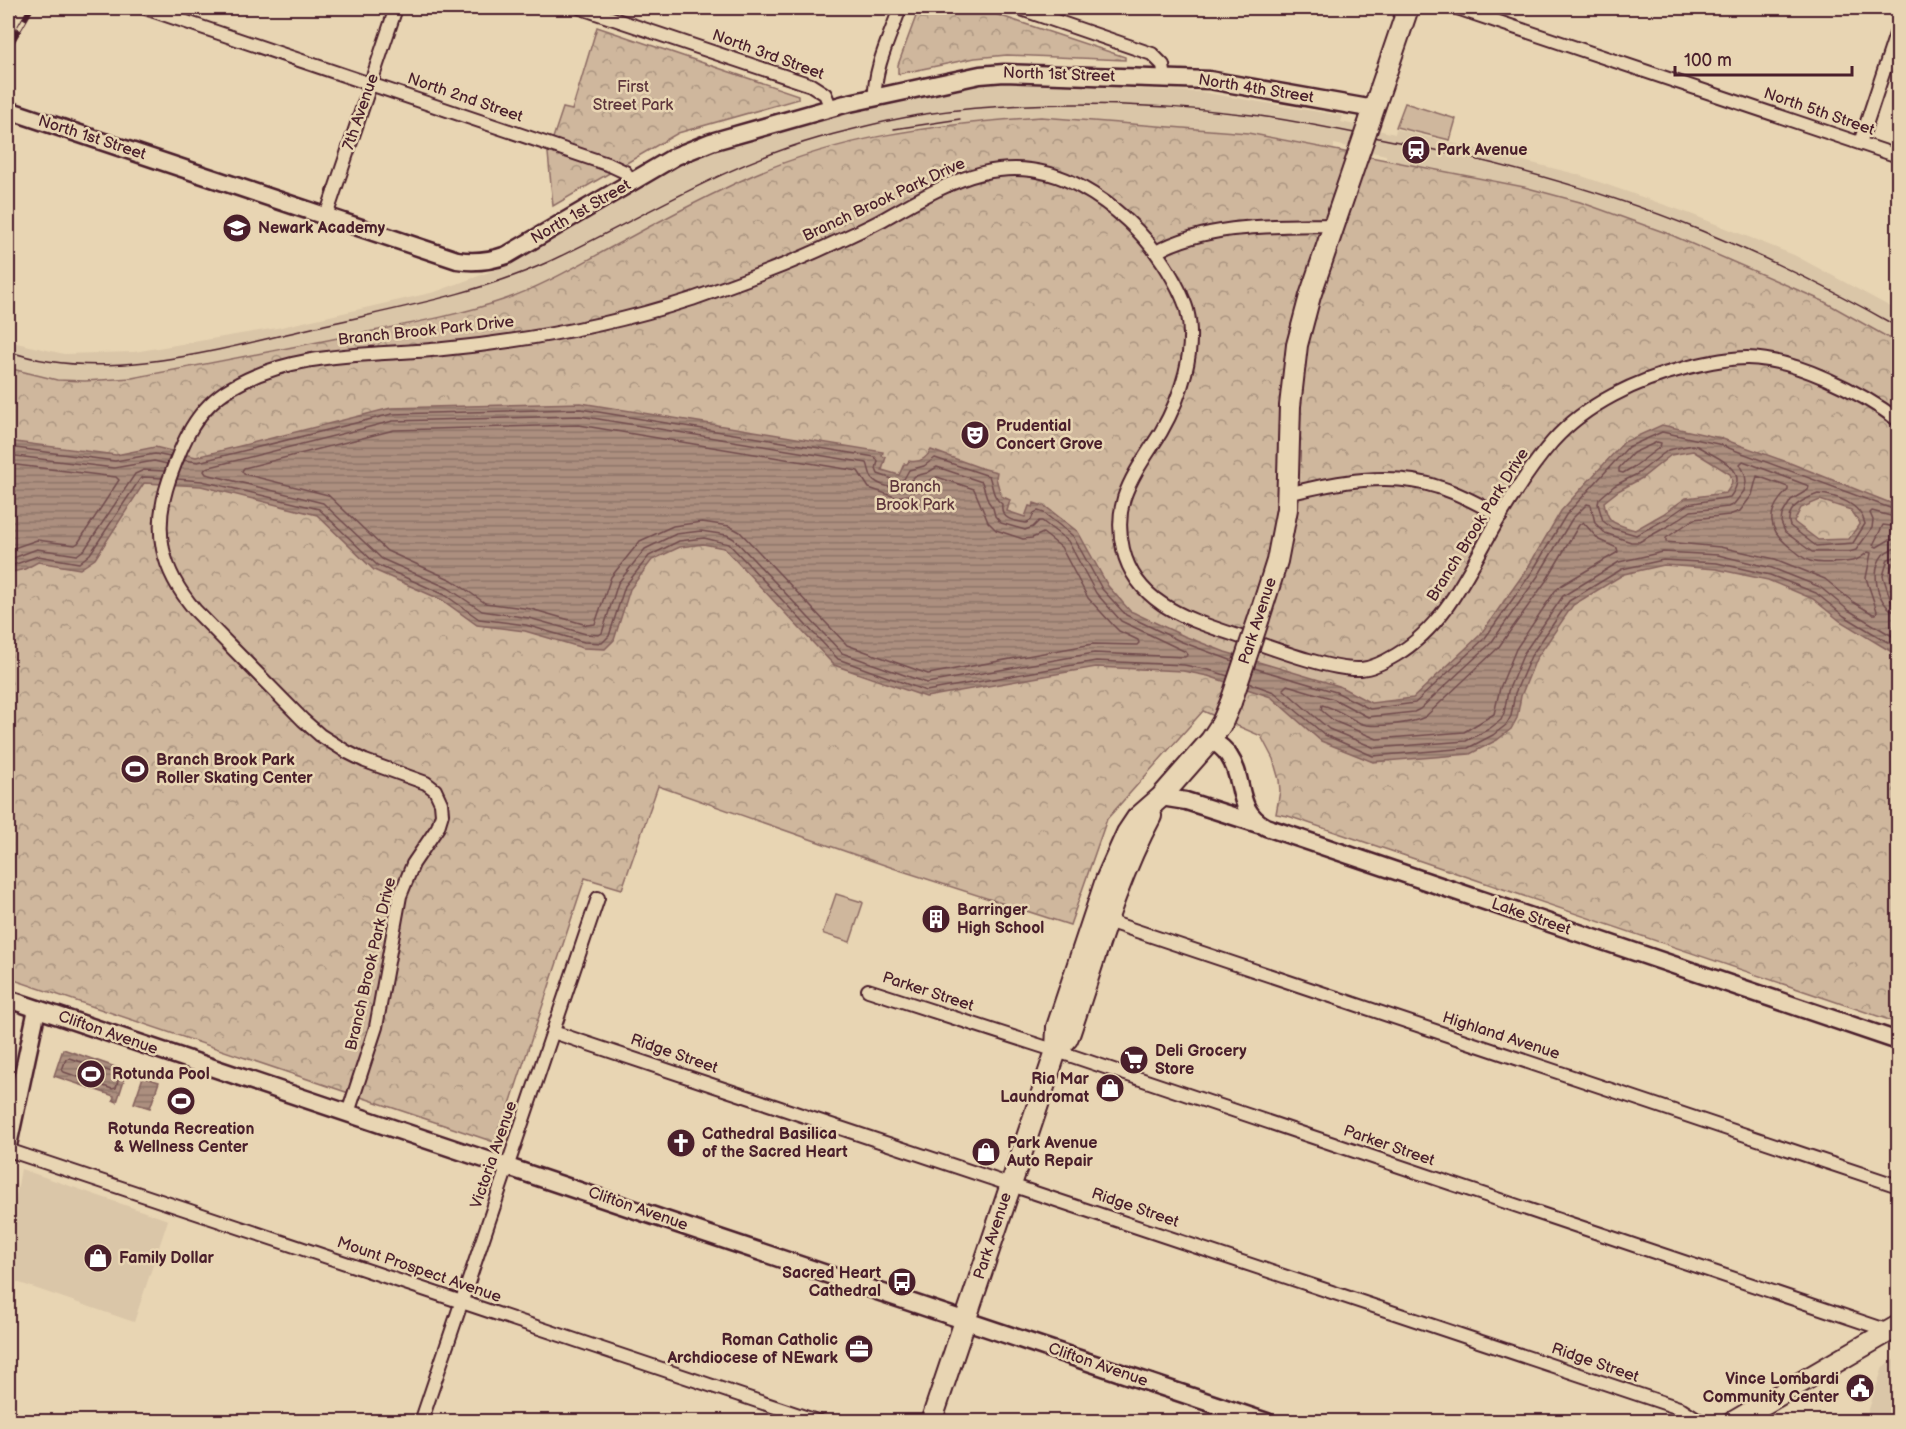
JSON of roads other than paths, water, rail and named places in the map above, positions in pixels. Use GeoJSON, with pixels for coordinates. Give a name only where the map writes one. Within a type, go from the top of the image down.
{"type":"FeatureCollection","features":[{"type":"Feature","properties":{"kind":"main road","name":"Park Avenue"},"geometry":{"type":"LineString","coordinates":[[931,1422],[1056,1051],[1057,1027],[1101,919],[1161,797],[1211,740],[1222,723],[1231,702],[1259,618],[1285,526],[1294,360],[1307,304],[1408,8]]}},
{"type":"Feature","properties":{"kind":"main road","name":"North 1st Street"},"geometry":{"type":"LineString","coordinates":[[8,110],[457,260],[472,262],[507,255],[676,156],[701,145],[831,108],[997,73],[1166,79]]}},
{"type":"Feature","properties":{"kind":"main road","name":"North 4th Street"},"geometry":{"type":"LineString","coordinates":[[1166,79],[1209,80],[1372,115]]}},
{"type":"Feature","properties":{"kind":"main road","name":"Lake Street"},"geometry":{"type":"LineString","coordinates":[[1211,740],[1225,751],[1232,761],[1248,812],[1266,827],[1899,1041]]}},
{"type":"Feature","properties":{"kind":"main road"},"geometry":{"type":"LineString","coordinates":[[1161,797],[1186,801],[1266,827]]}},
{"type":"Feature","properties":{"kind":"main road","name":"Clifton Avenue"},"geometry":{"type":"LineString","coordinates":[[8,999],[1267,1422]]}},
{"type":"Feature","properties":{"kind":"main road"},"geometry":{"type":"LineString","coordinates":[[8,1144],[37,1009]]}},
{"type":"Feature","properties":{"kind":"main road"},"geometry":{"type":"LineString","coordinates":[[1741,1420],[1895,1331]]}},
{"type":"Feature","properties":{"kind":"street","name":"North 2nd Street"},"geometry":{"type":"LineString","coordinates":[[145,8],[610,165],[625,172],[632,182]]}},
{"type":"Feature","properties":{"kind":"street","name":"7th Avenue"},"geometry":{"type":"LineString","coordinates":[[326,216],[396,8]]}},
{"type":"Feature","properties":{"kind":"street","name":"North 3rd Street"},"geometry":{"type":"LineString","coordinates":[[581,8],[811,85],[825,94],[831,108]]}},
{"type":"Feature","properties":{"kind":"street"},"geometry":{"type":"LineString","coordinates":[[875,98],[874,86],[877,74],[900,8]]}},
{"type":"Feature","properties":{"kind":"street"},"geometry":{"type":"LineString","coordinates":[[1018,8],[1152,54],[1163,65],[1166,79]]}},
{"type":"Feature","properties":{"kind":"street","name":"North 5th Street"},"geometry":{"type":"LineString","coordinates":[[1457,8],[1899,156]]}},
{"type":"Feature","properties":{"kind":"street"},"geometry":{"type":"LineString","coordinates":[[1893,8],[1899,9]]}},
{"type":"Feature","properties":{"kind":"street"},"geometry":{"type":"LineString","coordinates":[[1860,143],[1899,28]]}},
{"type":"Feature","properties":{"kind":"street","name":"Branch Brook Park Drive"},"geometry":{"type":"LineString","coordinates":[[348,1113],[376,1027],[400,896],[413,864],[438,828],[442,814],[441,803],[435,790],[426,783],[365,761],[320,735],[195,610],[175,583],[163,554],[160,523],[164,499],[186,438],[199,416],[218,397],[240,383],[279,368],[325,358],[450,348],[530,337],[672,305],[740,282],[813,253],[944,186],[990,171],[1012,168],[1054,175],[1093,194],[1136,229],[1156,252],[1176,284],[1186,310],[1190,334],[1180,388],[1169,416],[1127,491],[1122,508],[1120,525],[1123,549],[1130,571],[1137,583],[1156,599],[1182,615],[1220,630],[1319,662],[1365,669],[1399,653],[1432,626],[1457,592],[1501,516],[1538,460],[1558,436],[1576,420],[1614,396],[1645,381],[1705,363],[1750,358],[1783,364],[1845,388],[1899,420]]}},
{"type":"Feature","properties":{"kind":"street"},"geometry":{"type":"LineString","coordinates":[[1156,252],[1182,240],[1208,233],[1267,226],[1333,225]]}},
{"type":"Feature","properties":{"kind":"street"},"geometry":{"type":"LineString","coordinates":[[1288,494],[1369,479],[1408,481],[1442,488],[1501,516]]}},
{"type":"Feature","properties":{"kind":"street","name":"Victoria Avenue"},"geometry":{"type":"LineString","coordinates":[[422,1422],[598,898]]}},
{"type":"Feature","properties":{"kind":"street","name":"Highland Avenue"},"geometry":{"type":"LineString","coordinates":[[1101,919],[1899,1186]]}},
{"type":"Feature","properties":{"kind":"street","name":"Parker Street"},"geometry":{"type":"LineString","coordinates":[[868,990],[1895,1331]]}},
{"type":"Feature","properties":{"kind":"street","name":"Ridge Street"},"geometry":{"type":"LineString","coordinates":[[553,1032],[1682,1409],[1702,1422]]}},
{"type":"Feature","properties":{"kind":"street","name":"Mount Prospect Avenue"},"geometry":{"type":"LineString","coordinates":[[8,1150],[820,1422]]}},
{"type":"Feature","properties":{"kind":"water"},"geometry":{"type":"Polygon","coordinates":[[[581,403],[883,452],[882,456],[886,457],[882,470],[899,475],[904,464],[909,461],[922,460],[931,450],[997,472],[996,478],[1001,496],[1010,500],[1007,511],[1025,517],[1029,506],[1033,507],[1034,503],[1046,507],[1078,532],[1108,586],[1130,611],[1225,652],[1339,686],[1371,703],[1413,698],[1480,635],[1527,569],[1561,511],[1624,442],[1662,425],[1720,438],[1898,506],[1898,561],[1893,563],[1889,574],[1898,607],[1898,651],[1890,651],[1840,621],[1813,599],[1768,580],[1716,569],[1664,565],[1624,574],[1573,605],[1536,659],[1521,696],[1517,718],[1511,729],[1497,740],[1470,754],[1373,762],[1321,741],[1271,697],[1208,676],[1183,671],[1096,667],[926,697],[834,665],[724,548],[703,544],[680,547],[652,560],[630,589],[614,640],[605,649],[583,648],[525,631],[477,625],[442,600],[374,570],[317,515],[201,486],[144,483],[95,559],[80,569],[38,562],[25,569],[8,573],[8,441],[116,455],[155,447],[196,457],[391,408],[581,403]],[[1693,451],[1671,455],[1642,478],[1618,491],[1604,502],[1610,519],[1635,530],[1686,498],[1726,493],[1731,484],[1730,474],[1693,451]],[[1820,500],[1801,508],[1794,522],[1818,540],[1849,539],[1860,523],[1851,510],[1820,500]]]}},
{"type":"Feature","properties":{"kind":"water","name":"Rotunda Pool"},"geometry":{"type":"Polygon","coordinates":[[[63,1049],[127,1071],[117,1102],[113,1100],[114,1096],[54,1076],[63,1049]]]}},
{"type":"Feature","properties":{"kind":"water"},"geometry":{"type":"Polygon","coordinates":[[[143,1077],[159,1082],[150,1108],[134,1103],[143,1077]]]}},
{"type":"Feature","properties":{"kind":"tram line"},"geometry":{"type":"LineString","coordinates":[[8,351],[46,361],[85,365],[127,364],[210,351],[413,305],[468,291],[522,273],[582,246],[681,194],[783,149],[885,121],[925,114],[1047,104],[1171,107],[1252,115],[1340,130],[1538,175],[1621,201],[1702,231],[1802,276],[1898,327]]}},
{"type":"Feature","properties":{"kind":"tram line"},"geometry":{"type":"LineString","coordinates":[[894,129],[960,119]]}},
{"type":"Feature","properties":{"kind":"railway"},"geometry":{"type":"LineString","coordinates":[[8,22],[16,8]]}},
{"type":"Feature","properties":{"kind":"railway"},"geometry":{"type":"LineString","coordinates":[[8,48],[31,8]]}},
{"type":"Feature","properties":{"kind":"place","name":"Park Avenue"},"geometry":{"type":"Point","coordinates":[1416,150]}},
{"type":"Feature","properties":{"kind":"place","name":"Newark Academy"},"geometry":{"type":"Point","coordinates":[237,228]}},
{"type":"Feature","properties":{"kind":"place","name":"Prudential Concert Grove"},"geometry":{"type":"Point","coordinates":[975,435]}},
{"type":"Feature","properties":{"kind":"place","name":"Branch Brook Park Roller Skating Center"},"geometry":{"type":"Point","coordinates":[135,769]}},
{"type":"Feature","properties":{"kind":"place","name":"Barringer High School"},"geometry":{"type":"Point","coordinates":[936,919]}},
{"type":"Feature","properties":{"kind":"place","name":"Deli Grocery Store"},"geometry":{"type":"Point","coordinates":[1134,1060]}},
{"type":"Feature","properties":{"kind":"place","name":"Rotunda Pool"},"geometry":{"type":"Point","coordinates":[91,1074]}},
{"type":"Feature","properties":{"kind":"place","name":"Ria Mar Laundromat"},"geometry":{"type":"Point","coordinates":[1110,1088]}},
{"type":"Feature","properties":{"kind":"place","name":"Rotunda Recreation & Wellness Center"},"geometry":{"type":"Point","coordinates":[181,1101]}},
{"type":"Feature","properties":{"kind":"place","name":"Cathedral Basilica of the Sacred Heart"},"geometry":{"type":"Point","coordinates":[681,1143]}},
{"type":"Feature","properties":{"kind":"place","name":"Park Avenue Auto Repair"},"geometry":{"type":"Point","coordinates":[986,1152]}},
{"type":"Feature","properties":{"kind":"place","name":"Family Dollar"},"geometry":{"type":"Point","coordinates":[98,1258]}},
{"type":"Feature","properties":{"kind":"place","name":"Sacred Heart Cathedral"},"geometry":{"type":"Point","coordinates":[902,1282]}},
{"type":"Feature","properties":{"kind":"place","name":"Roman Catholic Archdiocese of NEwark"},"geometry":{"type":"Point","coordinates":[859,1349]}},
{"type":"Feature","properties":{"kind":"place","name":"Vince Lombardi Community Center"},"geometry":{"type":"Point","coordinates":[1860,1388]}},
{"type":"Feature","properties":{"kind":"park label","name":"First Street Park"},"geometry":{"type":"Point","coordinates":[633,96]}},
{"type":"Feature","properties":{"kind":"park label","name":"Branch Brook Park"},"geometry":{"type":"Point","coordinates":[915,496]}}]}
